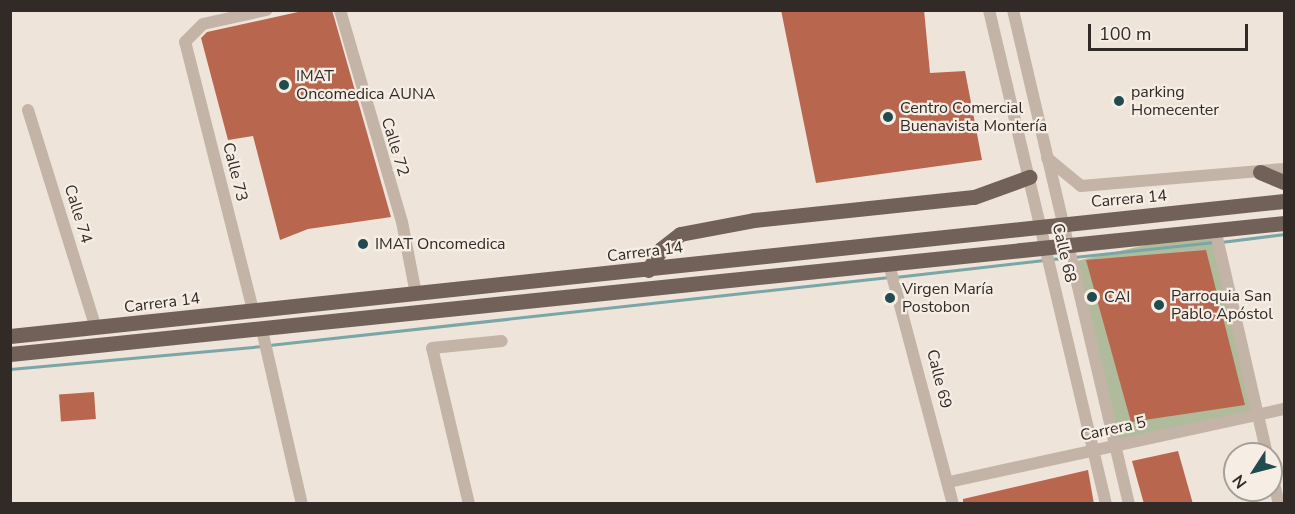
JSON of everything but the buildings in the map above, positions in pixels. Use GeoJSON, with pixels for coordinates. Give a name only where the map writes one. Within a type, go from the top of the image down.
{"type":"FeatureCollection","features":[{"type":"Feature","properties":{"kind":"main road"},"geometry":{"type":"LineString","coordinates":[[1260,172],[1284,182]]}},
{"type":"Feature","properties":{"kind":"main road"},"geometry":{"type":"LineString","coordinates":[[648,270],[661,249],[680,234],[754,220],[974,197],[1029,177]]}},
{"type":"Feature","properties":{"kind":"main road","name":"Carrera 14"},"geometry":{"type":"LineString","coordinates":[[10,336],[1284,201]]}},
{"type":"Feature","properties":{"kind":"main road"},"geometry":{"type":"LineString","coordinates":[[10,354],[263,334],[1046,254],[1284,223]]}},
{"type":"Feature","properties":{"kind":"street","name":"Calle 73"},"geometry":{"type":"LineString","coordinates":[[253,310],[185,42],[203,24],[266,10]]}},
{"type":"Feature","properties":{"kind":"street","name":"Calle 72"},"geometry":{"type":"LineString","coordinates":[[340,10],[402,222],[416,294]]}},
{"type":"Feature","properties":{"kind":"street","name":"Calle 68"},"geometry":{"type":"LineString","coordinates":[[989,10],[1106,504]]}},
{"type":"Feature","properties":{"kind":"street","name":"Calle 68"},"geometry":{"type":"LineString","coordinates":[[1013,10],[1072,273],[1129,504]]}},
{"type":"Feature","properties":{"kind":"street","name":"Calle 74"},"geometry":{"type":"LineString","coordinates":[[28,110],[96,328]]}},
{"type":"Feature","properties":{"kind":"street"},"geometry":{"type":"LineString","coordinates":[[1046,157],[1081,186],[1284,170]]}},
{"type":"Feature","properties":{"kind":"street"},"geometry":{"type":"LineString","coordinates":[[1216,233],[1264,442]]}},
{"type":"Feature","properties":{"kind":"street","name":"Calle 69"},"geometry":{"type":"LineString","coordinates":[[891,269],[953,504]]}},
{"type":"Feature","properties":{"kind":"street"},"geometry":{"type":"LineString","coordinates":[[263,334],[302,504]]}},
{"type":"Feature","properties":{"kind":"street"},"geometry":{"type":"LineString","coordinates":[[469,504],[432,348],[501,341]]}},
{"type":"Feature","properties":{"kind":"street","name":"Carrera 5"},"geometry":{"type":"LineString","coordinates":[[949,482],[1284,409]]}},
{"type":"Feature","properties":{"kind":"green space","name":"Parroquia San Pablo Apóstol"},"geometry":{"type":"Polygon","coordinates":[[[1215,229],[1258,415],[1111,449],[1068,263],[1215,229]]]}},
{"type":"Feature","properties":{"kind":"waterway"},"geometry":{"type":"LineString","coordinates":[[1221,242],[1284,234]]}},
{"type":"Feature","properties":{"kind":"waterway"},"geometry":{"type":"LineString","coordinates":[[1074,257],[1214,242]]}},
{"type":"Feature","properties":{"kind":"waterway"},"geometry":{"type":"LineString","coordinates":[[1050,259],[1068,258]]}},
{"type":"Feature","properties":{"kind":"waterway"},"geometry":{"type":"LineString","coordinates":[[895,277],[1044,260]]}},
{"type":"Feature","properties":{"kind":"waterway"},"geometry":{"type":"LineString","coordinates":[[269,345],[889,277]]}},
{"type":"Feature","properties":{"kind":"waterway"},"geometry":{"type":"LineString","coordinates":[[10,369],[263,346]]}},
{"type":"Feature","properties":{"kind":"place","name":"IMAT Oncomedica AUNA"},"geometry":{"type":"Point","coordinates":[284,85]}},
{"type":"Feature","properties":{"kind":"place","name":"parking Homecenter"},"geometry":{"type":"Point","coordinates":[1119,101]}},
{"type":"Feature","properties":{"kind":"place","name":"Centro Comercial Buenavista Montería"},"geometry":{"type":"Point","coordinates":[888,117]}},
{"type":"Feature","properties":{"kind":"place","name":"IMAT Oncomedica"},"geometry":{"type":"Point","coordinates":[363,244]}},
{"type":"Feature","properties":{"kind":"place","name":"CAI"},"geometry":{"type":"Point","coordinates":[1092,297]}},
{"type":"Feature","properties":{"kind":"place","name":"Virgen María Postobon"},"geometry":{"type":"Point","coordinates":[890,298]}},
{"type":"Feature","properties":{"kind":"place","name":"Parroquia San Pablo Apóstol"},"geometry":{"type":"Point","coordinates":[1159,305]}}]}
